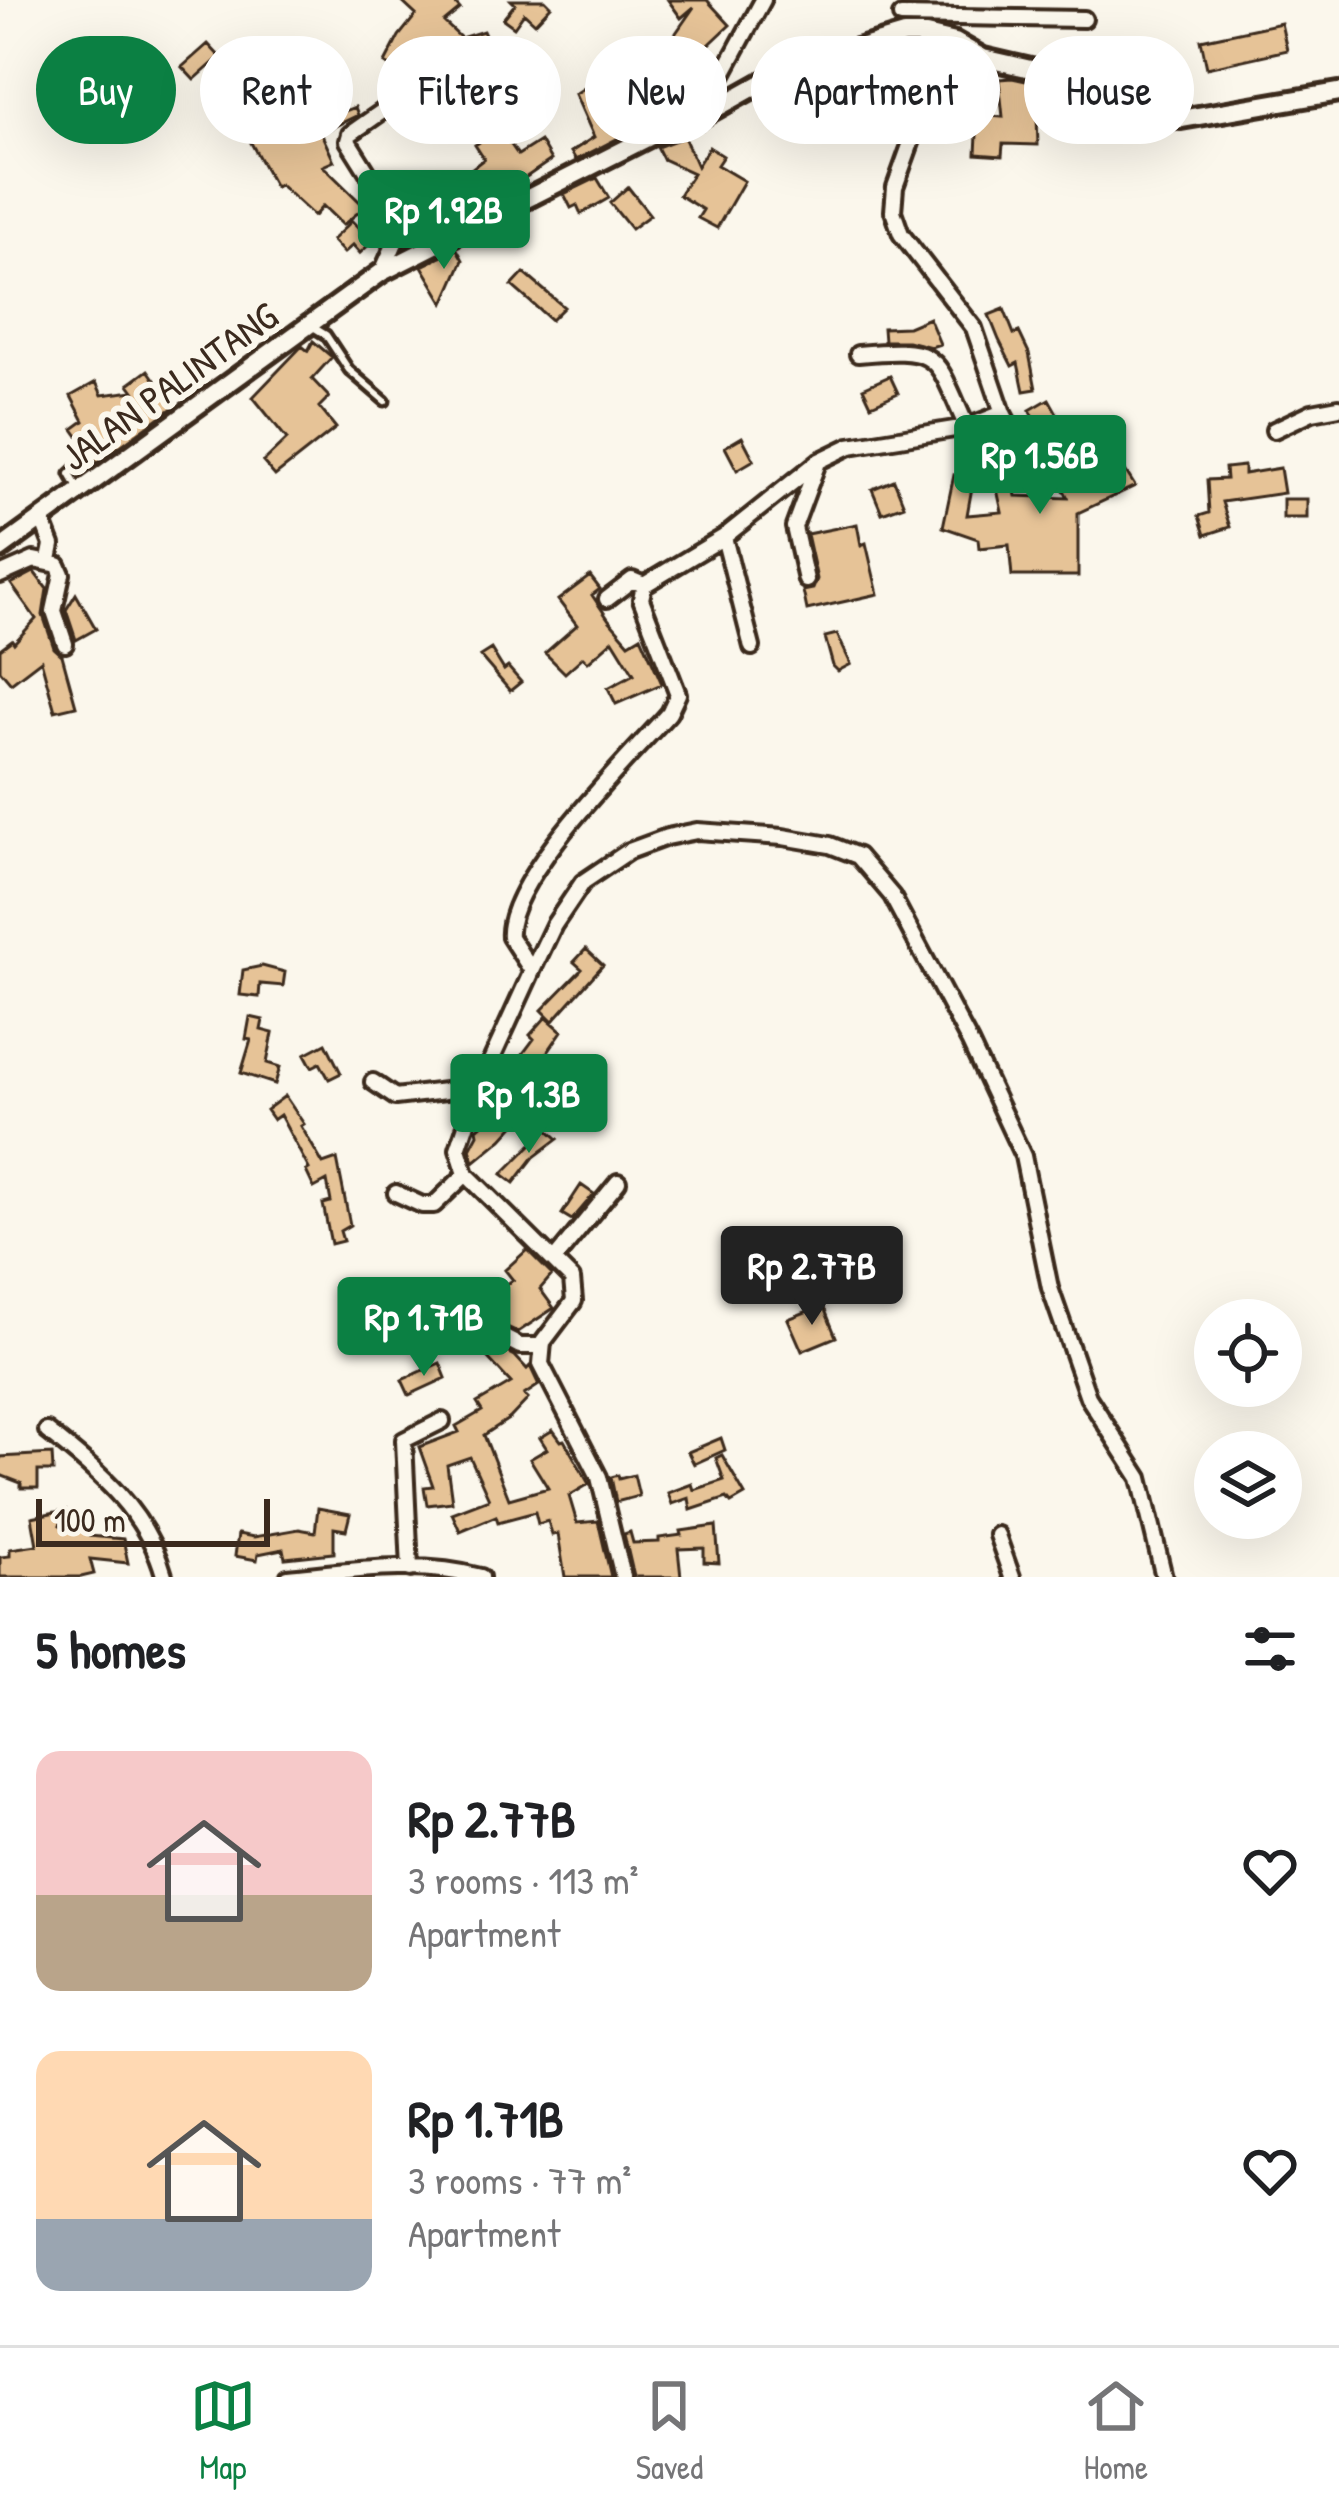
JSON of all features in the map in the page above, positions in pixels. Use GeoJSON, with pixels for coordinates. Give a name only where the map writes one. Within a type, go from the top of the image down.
{"type":"FeatureCollection","features":[{"type":"Feature","properties":{"kind":"street"},"geometry":{"type":"LineString","coordinates":[[727,66],[763,0]]}},
{"type":"Feature","properties":{"kind":"street"},"geometry":{"type":"LineString","coordinates":[[901,17],[1084,19]]}},
{"type":"Feature","properties":{"kind":"street","name":"JALAN PALINTANG"},"geometry":{"type":"LineString","coordinates":[[727,102],[901,17],[926,35]]}},
{"type":"Feature","properties":{"kind":"street"},"geometry":{"type":"LineString","coordinates":[[1031,467],[1003,413],[974,328],[902,234],[893,211],[895,187],[913,137],[926,35],[955,42],[983,58],[1083,81],[1153,116],[1181,119],[1339,92]]}},
{"type":"Feature","properties":{"kind":"street"},"geometry":{"type":"LineString","coordinates":[[377,115],[347,141],[402,227],[382,272]]}},
{"type":"Feature","properties":{"kind":"street","name":"JALAN PALINTANG"},"geometry":{"type":"LineString","coordinates":[[0,549],[382,272],[635,144]]}},
{"type":"Feature","properties":{"kind":"street"},"geometry":{"type":"LineString","coordinates":[[858,354],[897,350],[928,356],[944,373],[967,427]]}},
{"type":"Feature","properties":{"kind":"street"},"geometry":{"type":"LineString","coordinates":[[1274,430],[1312,412],[1339,407]]}},
{"type":"Feature","properties":{"kind":"street"},"geometry":{"type":"LineString","coordinates":[[532,970],[508,930],[524,893],[550,848],[669,712],[678,694],[641,599],[644,585],[724,537],[819,461],[850,446],[967,427],[1003,413]]}},
{"type":"Feature","properties":{"kind":"street"},"geometry":{"type":"LineString","coordinates":[[806,580],[794,527],[819,461]]}},
{"type":"Feature","properties":{"kind":"street"},"geometry":{"type":"LineString","coordinates":[[42,519],[52,545],[49,560]]}},
{"type":"Feature","properties":{"kind":"street"},"geometry":{"type":"LineString","coordinates":[[724,537],[752,647]]}},
{"type":"Feature","properties":{"kind":"street"},"geometry":{"type":"LineString","coordinates":[[0,575],[34,560],[58,565],[62,574],[53,610],[65,644]]}},
{"type":"Feature","properties":{"kind":"street"},"geometry":{"type":"LineString","coordinates":[[607,599],[632,580],[644,585]]}},
{"type":"Feature","properties":{"kind":"street"},"geometry":{"type":"LineString","coordinates":[[622,1577],[599,1477],[541,1364],[542,1346],[574,1301],[572,1279],[466,1174],[458,1149],[478,1088],[532,970],[583,882],[628,851],[697,830],[830,845],[858,856],[892,896],[970,1042],[1023,1156],[1050,1288],[1088,1397],[1140,1478],[1164,1577]]}},
{"type":"Feature","properties":{"kind":"street"},"geometry":{"type":"LineString","coordinates":[[373,1082],[395,1096],[478,1088]]}},
{"type":"Feature","properties":{"kind":"street"},"geometry":{"type":"LineString","coordinates":[[397,1193],[422,1205],[434,1205],[466,1174]]}},
{"type":"Feature","properties":{"kind":"street"},"geometry":{"type":"LineString","coordinates":[[554,1260],[618,1182]]}},
{"type":"Feature","properties":{"kind":"street"},"geometry":{"type":"LineString","coordinates":[[490,1331],[520,1346],[542,1346]]}},
{"type":"Feature","properties":{"kind":"street"},"geometry":{"type":"LineString","coordinates":[[410,1569],[404,1440],[442,1421]]}},
{"type":"Feature","properties":{"kind":"street"},"geometry":{"type":"LineString","coordinates":[[46,1431],[132,1510],[158,1552],[163,1577]]}},
{"type":"Feature","properties":{"kind":"street"},"geometry":{"type":"LineString","coordinates":[[997,1535],[1012,1577]]}},
{"type":"Feature","properties":{"kind":"street"},"geometry":{"type":"LineString","coordinates":[[289,1577],[410,1569],[481,1577]]}},
{"type":"Feature","properties":{"kind":"lane"},"geometry":{"type":"LineString","coordinates":[[310,325],[326,335],[344,364],[385,401]]}},
{"type":"Feature","properties":{"kind":"lane"},"geometry":{"type":"LineString","coordinates":[[80,491],[70,474],[83,462]]}},
{"type":"Feature","properties":{"kind":"building"},"geometry":{"type":"Polygon","coordinates":[[[400,0],[452,0],[460,9],[444,22],[459,36],[399,36],[416,15],[400,0]]]}},
{"type":"Feature","properties":{"kind":"building"},"geometry":{"type":"Polygon","coordinates":[[[511,0],[545,0],[551,6],[535,23],[524,13],[514,27],[503,19],[515,4],[511,0]]]}},
{"type":"Feature","properties":{"kind":"building"},"geometry":{"type":"Polygon","coordinates":[[[668,0],[707,0],[730,25],[718,36],[674,36],[694,7],[681,18],[668,0]]]}},
{"type":"Feature","properties":{"kind":"building"},"geometry":{"type":"Polygon","coordinates":[[[1281,23],[1287,50],[1207,68],[1201,40],[1281,23]]]}},
{"type":"Feature","properties":{"kind":"building"},"geometry":{"type":"Polygon","coordinates":[[[200,51],[200,75],[194,80],[182,67],[200,51]]]}},
{"type":"Feature","properties":{"kind":"building"},"geometry":{"type":"Polygon","coordinates":[[[1000,79],[1024,81],[1024,144],[1038,145],[1003,144],[1002,156],[976,154],[977,144],[1000,144],[1000,79]]]}},
{"type":"Feature","properties":{"kind":"building"},"geometry":{"type":"Polygon","coordinates":[[[585,87],[585,117],[575,94],[585,87]]]}},
{"type":"Feature","properties":{"kind":"building"},"geometry":{"type":"Polygon","coordinates":[[[585,143],[607,144],[576,160],[571,152],[585,143]]]}},
{"type":"Feature","properties":{"kind":"building"},"geometry":{"type":"Polygon","coordinates":[[[252,144],[326,144],[334,161],[323,166],[365,207],[343,225],[323,206],[314,216],[280,185],[275,187],[252,144]]]}},
{"type":"Feature","properties":{"kind":"building"},"geometry":{"type":"Polygon","coordinates":[[[510,144],[518,155],[542,144],[551,160],[509,189],[505,183],[477,203],[458,179],[484,159],[475,145],[510,144]]]}},
{"type":"Feature","properties":{"kind":"building"},"geometry":{"type":"Polygon","coordinates":[[[687,144],[697,166],[709,147],[723,156],[717,165],[744,181],[717,228],[698,218],[703,210],[679,195],[693,173],[663,159],[657,147],[687,144]]]}},
{"type":"Feature","properties":{"kind":"building"},"geometry":{"type":"Polygon","coordinates":[[[597,178],[609,198],[581,214],[577,205],[571,208],[564,194],[597,178]]]}},
{"type":"Feature","properties":{"kind":"building"},"geometry":{"type":"Polygon","coordinates":[[[628,187],[650,215],[631,229],[610,203],[628,187]]]}},
{"type":"Feature","properties":{"kind":"building"},"geometry":{"type":"Polygon","coordinates":[[[352,221],[372,242],[360,253],[353,245],[344,253],[332,240],[352,221]]]}},
{"type":"Feature","properties":{"kind":"building"},"geometry":{"type":"Polygon","coordinates":[[[457,249],[463,260],[444,303],[422,266],[457,249]]]}},
{"type":"Feature","properties":{"kind":"building"},"geometry":{"type":"Polygon","coordinates":[[[524,273],[564,307],[551,320],[512,286],[524,273]]]}},
{"type":"Feature","properties":{"kind":"building"},"geometry":{"type":"Polygon","coordinates":[[[1004,309],[1014,334],[1019,332],[1029,353],[1036,389],[1024,391],[1018,363],[1012,366],[989,315],[1004,309]]]}},
{"type":"Feature","properties":{"kind":"building"},"geometry":{"type":"Polygon","coordinates":[[[929,318],[940,344],[884,341],[883,328],[908,327],[929,318]]]}},
{"type":"Feature","properties":{"kind":"building"},"geometry":{"type":"Polygon","coordinates":[[[313,341],[332,357],[312,379],[329,397],[319,407],[336,428],[275,476],[263,462],[287,439],[253,397],[302,346],[308,351],[313,341]]]}},
{"type":"Feature","properties":{"kind":"building"},"geometry":{"type":"Polygon","coordinates":[[[148,370],[174,407],[97,463],[73,429],[84,421],[71,396],[96,382],[102,395],[134,391],[129,384],[148,370]]]}},
{"type":"Feature","properties":{"kind":"building"},"geometry":{"type":"Polygon","coordinates":[[[890,376],[898,393],[871,405],[863,388],[890,376]]]}},
{"type":"Feature","properties":{"kind":"building"},"geometry":{"type":"Polygon","coordinates":[[[1049,399],[1062,422],[1067,448],[1041,457],[1036,443],[1046,439],[1030,410],[1049,399]]]}},
{"type":"Feature","properties":{"kind":"building"},"geometry":{"type":"Polygon","coordinates":[[[742,437],[754,460],[737,470],[725,447],[742,437]]]}},
{"type":"Feature","properties":{"kind":"building"},"geometry":{"type":"Polygon","coordinates":[[[1111,448],[1135,486],[1078,513],[1078,576],[1012,576],[1009,545],[979,548],[978,539],[943,527],[954,475],[973,482],[967,515],[1002,512],[995,480],[1012,476],[1016,496],[1068,498],[1056,475],[1111,448]]]}},
{"type":"Feature","properties":{"kind":"building"},"geometry":{"type":"Polygon","coordinates":[[[1244,466],[1244,474],[1280,468],[1284,493],[1222,502],[1230,527],[1205,535],[1199,516],[1209,513],[1207,480],[1226,479],[1225,468],[1244,466]]]}},
{"type":"Feature","properties":{"kind":"building"},"geometry":{"type":"Polygon","coordinates":[[[894,480],[904,505],[882,513],[872,489],[894,480]]]}},
{"type":"Feature","properties":{"kind":"building"},"geometry":{"type":"Polygon","coordinates":[[[1283,499],[1307,499],[1307,518],[1283,518],[1283,499]]]}},
{"type":"Feature","properties":{"kind":"building"},"geometry":{"type":"Polygon","coordinates":[[[857,524],[878,594],[807,610],[803,591],[813,589],[817,579],[807,534],[857,524]]]}},
{"type":"Feature","properties":{"kind":"building"},"geometry":{"type":"Polygon","coordinates":[[[34,572],[47,589],[43,615],[54,648],[62,655],[76,706],[55,711],[41,660],[11,683],[0,670],[0,649],[14,643],[36,619],[11,584],[34,572]]]}},
{"type":"Feature","properties":{"kind":"building"},"geometry":{"type":"Polygon","coordinates":[[[590,576],[600,589],[592,595],[609,620],[629,643],[641,636],[662,684],[616,704],[608,688],[634,674],[613,640],[588,662],[583,657],[565,673],[545,653],[577,625],[558,600],[590,576]]]}},
{"type":"Feature","properties":{"kind":"building"},"geometry":{"type":"Polygon","coordinates":[[[76,594],[96,629],[76,640],[66,610],[76,594]]]}},
{"type":"Feature","properties":{"kind":"building"},"geometry":{"type":"Polygon","coordinates":[[[837,634],[851,664],[838,671],[825,637],[837,634]]]}},
{"type":"Feature","properties":{"kind":"building"},"geometry":{"type":"Polygon","coordinates":[[[491,649],[504,670],[508,667],[521,682],[510,691],[480,656],[491,649]]]}},
{"type":"Feature","properties":{"kind":"building"},"geometry":{"type":"Polygon","coordinates":[[[586,949],[603,965],[553,1021],[542,1010],[582,969],[574,962],[586,949]]]}},
{"type":"Feature","properties":{"kind":"building"},"geometry":{"type":"Polygon","coordinates":[[[262,966],[285,972],[283,986],[260,984],[259,997],[240,995],[243,970],[262,966]]]}},
{"type":"Feature","properties":{"kind":"building"},"geometry":{"type":"Polygon","coordinates":[[[250,1017],[263,1020],[261,1030],[273,1033],[267,1063],[280,1067],[275,1084],[241,1073],[251,1040],[246,1039],[250,1017]]]}},
{"type":"Feature","properties":{"kind":"building"},"geometry":{"type":"Polygon","coordinates":[[[546,1017],[562,1031],[518,1095],[531,1107],[474,1162],[470,1149],[477,1129],[499,1110],[484,1106],[498,1072],[504,1079],[546,1017]]]}},
{"type":"Feature","properties":{"kind":"building"},"geometry":{"type":"Polygon","coordinates":[[[326,1043],[341,1073],[329,1079],[320,1063],[312,1067],[305,1054],[326,1043]]]}},
{"type":"Feature","properties":{"kind":"building"},"geometry":{"type":"Polygon","coordinates":[[[285,1096],[323,1164],[337,1159],[350,1225],[340,1231],[343,1241],[331,1244],[323,1204],[331,1202],[327,1181],[314,1188],[280,1115],[273,1120],[266,1110],[285,1096]]]}},
{"type":"Feature","properties":{"kind":"building"},"geometry":{"type":"Polygon","coordinates":[[[547,1129],[558,1139],[534,1157],[514,1183],[502,1174],[547,1129]]]}},
{"type":"Feature","properties":{"kind":"building"},"geometry":{"type":"Polygon","coordinates":[[[581,1185],[594,1194],[572,1220],[562,1214],[581,1185]]]}},
{"type":"Feature","properties":{"kind":"building"},"geometry":{"type":"Polygon","coordinates":[[[527,1250],[552,1275],[540,1289],[554,1308],[518,1332],[492,1320],[484,1322],[480,1333],[527,1369],[530,1366],[539,1385],[524,1395],[528,1399],[510,1418],[484,1435],[509,1499],[548,1488],[530,1459],[547,1449],[540,1438],[553,1430],[564,1440],[589,1484],[569,1496],[577,1523],[598,1521],[611,1577],[565,1577],[558,1534],[552,1535],[548,1521],[538,1524],[535,1512],[498,1522],[496,1516],[460,1531],[452,1513],[489,1499],[470,1457],[447,1465],[452,1502],[427,1505],[424,1487],[433,1486],[419,1447],[459,1432],[456,1426],[482,1411],[477,1403],[511,1383],[487,1357],[490,1354],[469,1312],[513,1280],[505,1270],[527,1250]]]}},
{"type":"Feature","properties":{"kind":"building"},"geometry":{"type":"Polygon","coordinates":[[[823,1305],[836,1337],[802,1351],[788,1319],[823,1305]]]}},
{"type":"Feature","properties":{"kind":"building"},"geometry":{"type":"Polygon","coordinates":[[[440,1363],[446,1378],[409,1395],[402,1380],[440,1363]]]}},
{"type":"Feature","properties":{"kind":"building"},"geometry":{"type":"Polygon","coordinates":[[[721,1438],[725,1450],[694,1464],[688,1452],[721,1438]]]}},
{"type":"Feature","properties":{"kind":"building"},"geometry":{"type":"Polygon","coordinates":[[[52,1454],[53,1471],[38,1471],[38,1488],[21,1488],[21,1483],[0,1475],[0,1457],[52,1454]]]}},
{"type":"Feature","properties":{"kind":"building"},"geometry":{"type":"Polygon","coordinates":[[[722,1455],[745,1495],[731,1503],[727,1498],[691,1510],[689,1498],[672,1504],[668,1493],[724,1480],[716,1458],[722,1455]]]}},
{"type":"Feature","properties":{"kind":"building"},"geometry":{"type":"Polygon","coordinates":[[[618,1475],[619,1479],[634,1475],[639,1496],[616,1502],[611,1477],[618,1475]]]}},
{"type":"Feature","properties":{"kind":"building"},"geometry":{"type":"Polygon","coordinates":[[[318,1508],[350,1514],[346,1530],[334,1528],[334,1553],[285,1558],[283,1549],[258,1554],[257,1560],[235,1556],[238,1534],[315,1532],[318,1508]]]}},
{"type":"Feature","properties":{"kind":"building"},"geometry":{"type":"Polygon","coordinates":[[[65,1510],[60,1525],[69,1529],[75,1519],[89,1536],[123,1539],[128,1563],[90,1559],[94,1574],[81,1577],[0,1577],[0,1557],[10,1556],[10,1549],[37,1545],[32,1517],[65,1510]]]}},
{"type":"Feature","properties":{"kind":"building"},"geometry":{"type":"Polygon","coordinates":[[[716,1526],[719,1563],[704,1562],[704,1548],[678,1549],[681,1577],[634,1577],[624,1534],[630,1532],[633,1543],[659,1542],[659,1538],[682,1535],[681,1531],[716,1526]]]}}]}
